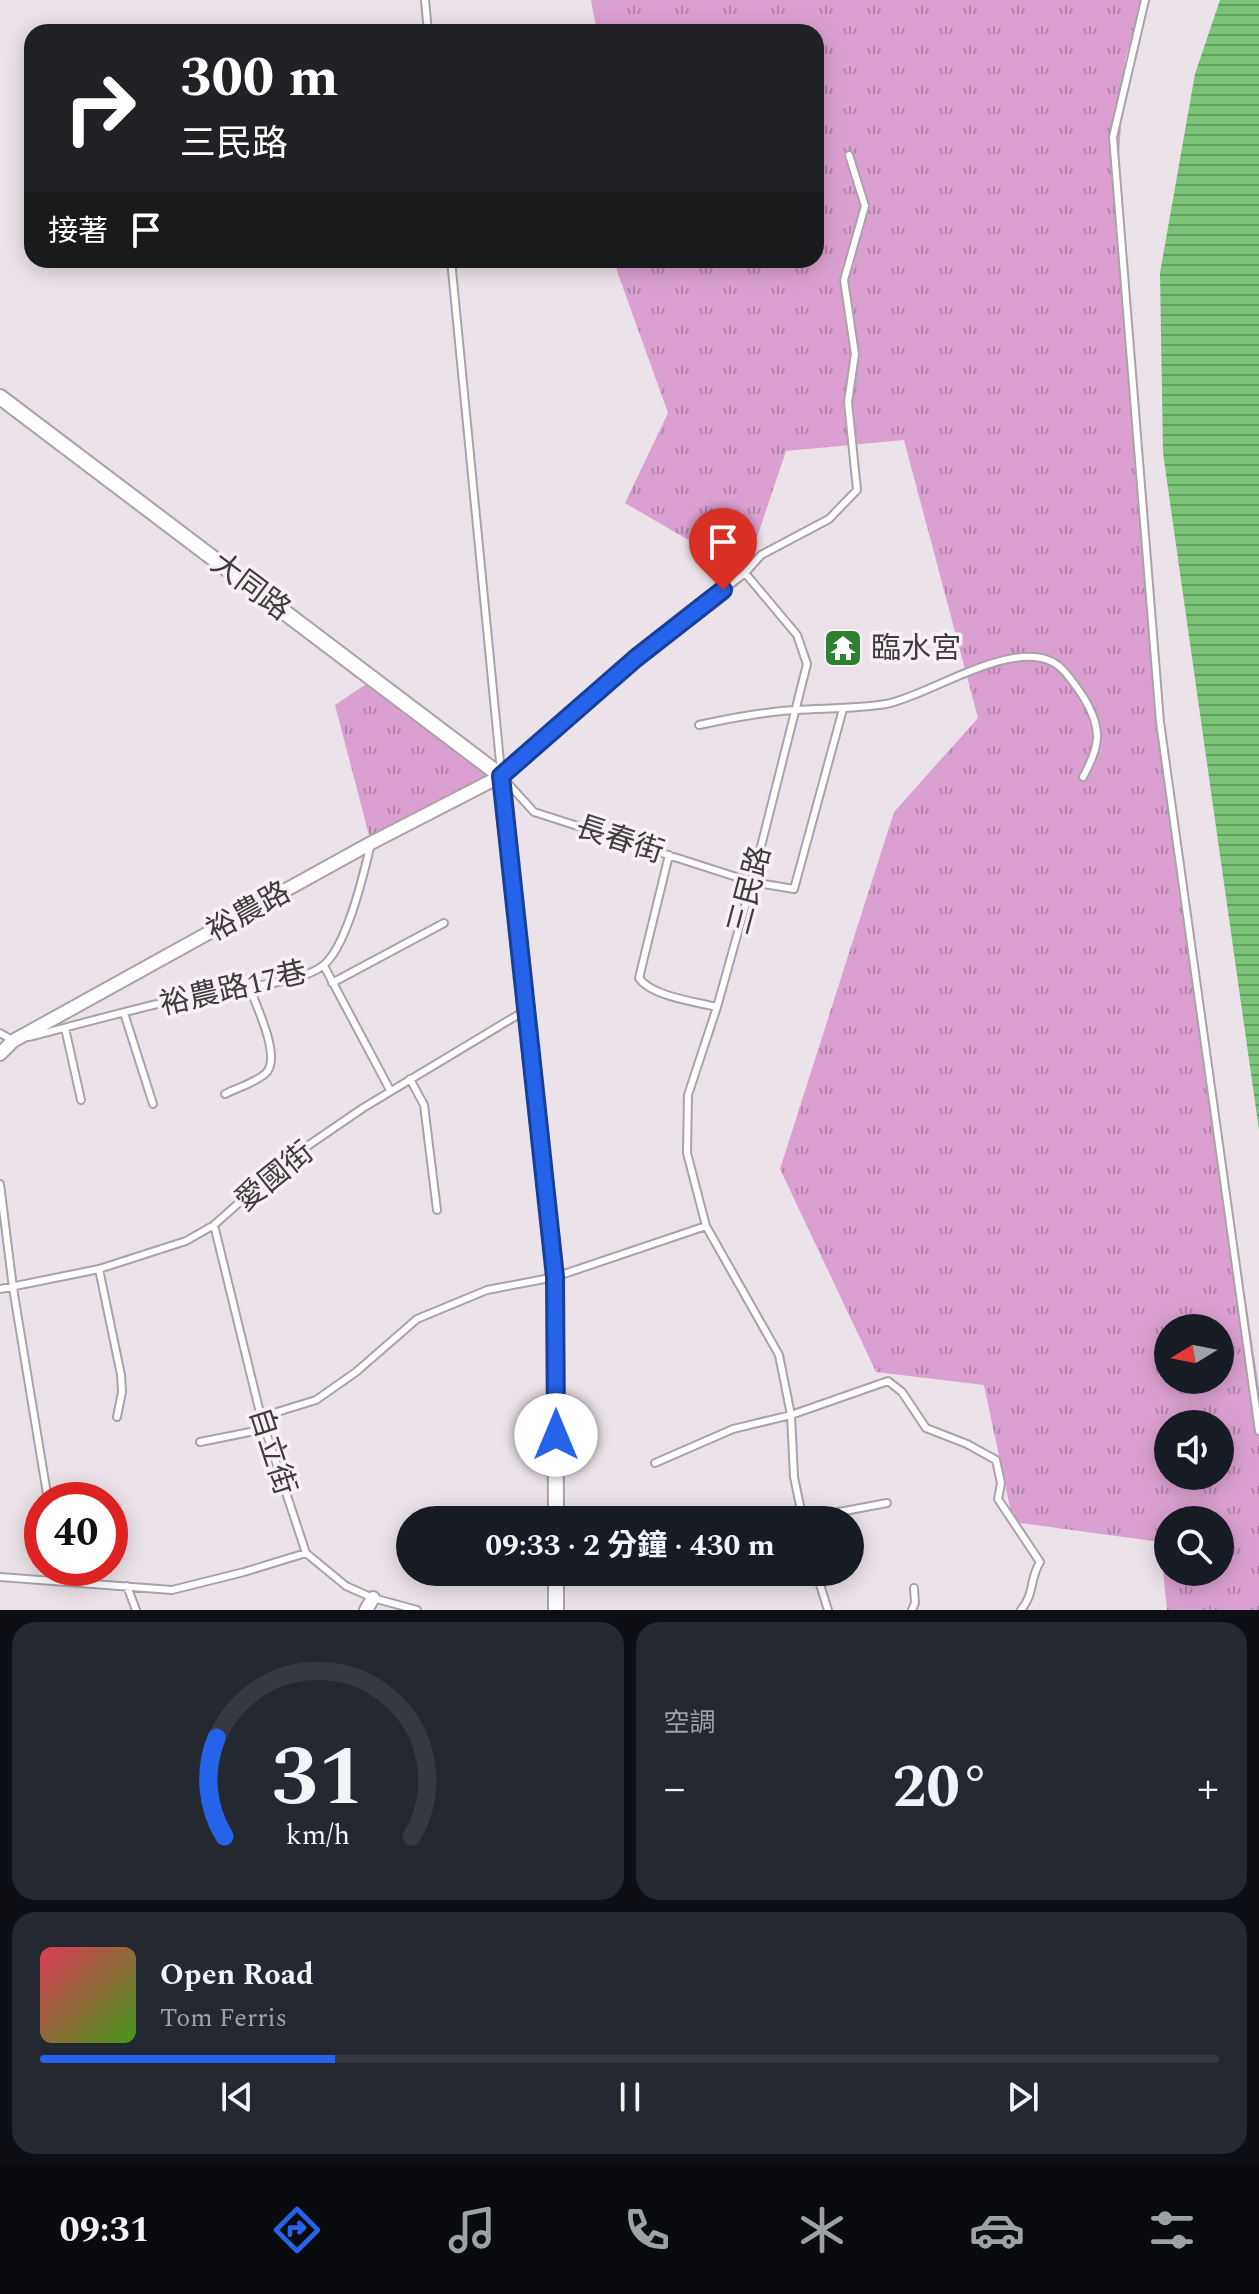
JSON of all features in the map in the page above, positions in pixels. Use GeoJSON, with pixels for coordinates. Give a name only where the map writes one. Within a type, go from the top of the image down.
{"type":"FeatureCollection","features":[{"type":"Feature","properties":{"kind":"street","name":"大同路"},"geometry":{"type":"LineString","coordinates":[[0,397],[501,776]]}},
{"type":"Feature","properties":{"kind":"street","name":"裕農路"},"geometry":{"type":"LineString","coordinates":[[0,1054],[13,1041],[371,843],[501,776]]}},
{"type":"Feature","properties":{"kind":"street"},"geometry":{"type":"LineString","coordinates":[[501,776],[555,1277],[556,1506]]}},
{"type":"Feature","properties":{"kind":"street"},"geometry":{"type":"LineString","coordinates":[[556,1586],[556,1610]]}},
{"type":"Feature","properties":{"kind":"street"},"geometry":{"type":"LineString","coordinates":[[366,1610],[373,1598]]}},
{"type":"Feature","properties":{"kind":"lane"},"geometry":{"type":"LineString","coordinates":[[425,0],[427,24]]}},
{"type":"Feature","properties":{"kind":"lane"},"geometry":{"type":"LineString","coordinates":[[1145,0],[1113,137],[1160,722],[1259,1431]]}},
{"type":"Feature","properties":{"kind":"lane"},"geometry":{"type":"LineString","coordinates":[[501,776],[636,658],[745,573],[761,555],[829,519],[857,490],[848,402],[855,354],[844,280],[865,206],[849,155]]}},
{"type":"Feature","properties":{"kind":"lane"},"geometry":{"type":"LineString","coordinates":[[452,268],[501,776]]}},
{"type":"Feature","properties":{"kind":"lane","name":"三民路"},"geometry":{"type":"LineString","coordinates":[[745,573],[797,635],[807,664],[752,882],[717,1007],[688,1095],[687,1153],[706,1226],[779,1355],[791,1415],[794,1477],[799,1506]]}},
{"type":"Feature","properties":{"kind":"lane"},"geometry":{"type":"LineString","coordinates":[[699,725],[741,716],[889,703],[1004,660],[1032,655],[1061,667],[1085,700],[1099,739],[1083,777]]}},
{"type":"Feature","properties":{"kind":"lane","name":"長春街"},"geometry":{"type":"LineString","coordinates":[[501,776],[534,812],[752,882],[794,889],[843,709]]}},
{"type":"Feature","properties":{"kind":"lane","name":"裕農路17巷"},"geometry":{"type":"LineString","coordinates":[[13,1041],[195,996],[304,975],[324,966],[343,935],[353,910],[371,843]]}},
{"type":"Feature","properties":{"kind":"lane"},"geometry":{"type":"LineString","coordinates":[[669,855],[639,978],[644,986],[656,991],[717,1007]]}},
{"type":"Feature","properties":{"kind":"lane"},"geometry":{"type":"LineString","coordinates":[[332,983],[444,923]]}},
{"type":"Feature","properties":{"kind":"lane"},"geometry":{"type":"LineString","coordinates":[[324,966],[390,1090]]}},
{"type":"Feature","properties":{"kind":"lane"},"geometry":{"type":"LineString","coordinates":[[225,1094],[264,1075],[272,1066],[273,1054],[249,986]]}},
{"type":"Feature","properties":{"kind":"lane","name":"愛國街"},"geometry":{"type":"LineString","coordinates":[[0,1289],[99,1269],[186,1241],[214,1225],[287,1160],[390,1090],[526,1010]]}},
{"type":"Feature","properties":{"kind":"lane"},"geometry":{"type":"LineString","coordinates":[[124,1013],[153,1104]]}},
{"type":"Feature","properties":{"kind":"lane"},"geometry":{"type":"LineString","coordinates":[[65,1028],[81,1100]]}},
{"type":"Feature","properties":{"kind":"lane"},"geometry":{"type":"LineString","coordinates":[[0,1033],[13,1041]]}},
{"type":"Feature","properties":{"kind":"lane"},"geometry":{"type":"LineString","coordinates":[[410,1079],[424,1105],[437,1210]]}},
{"type":"Feature","properties":{"kind":"lane"},"geometry":{"type":"LineString","coordinates":[[0,1184],[13,1288],[45,1482]]}},
{"type":"Feature","properties":{"kind":"lane","name":"自立街"},"geometry":{"type":"LineString","coordinates":[[214,1225],[261,1417],[306,1553]]}},
{"type":"Feature","properties":{"kind":"lane"},"geometry":{"type":"LineString","coordinates":[[261,1417],[316,1400],[356,1372],[417,1319],[487,1290],[555,1277],[706,1226]]}},
{"type":"Feature","properties":{"kind":"lane"},"geometry":{"type":"LineString","coordinates":[[99,1269],[121,1375],[122,1392],[117,1417]]}},
{"type":"Feature","properties":{"kind":"lane"},"geometry":{"type":"LineString","coordinates":[[655,1463],[733,1429],[791,1415],[888,1381],[902,1392],[926,1428],[967,1444],[996,1460],[1001,1483],[998,1499],[1040,1562],[1032,1575],[1032,1597],[1021,1610]]}},
{"type":"Feature","properties":{"kind":"lane"},"geometry":{"type":"LineString","coordinates":[[200,1442],[265,1429]]}},
{"type":"Feature","properties":{"kind":"lane"},"geometry":{"type":"LineString","coordinates":[[864,1508],[887,1503]]}},
{"type":"Feature","properties":{"kind":"lane"},"geometry":{"type":"LineString","coordinates":[[136,1610],[127,1586],[172,1590],[306,1553],[346,1586],[373,1598],[417,1610]]}},
{"type":"Feature","properties":{"kind":"lane"},"geometry":{"type":"LineString","coordinates":[[0,1577],[24,1579]]}},
{"type":"Feature","properties":{"kind":"lane"},"geometry":{"type":"LineString","coordinates":[[820,1586],[828,1610]]}},
{"type":"Feature","properties":{"kind":"lane"},"geometry":{"type":"LineString","coordinates":[[912,1610],[914,1588]]}},
{"type":"Feature","properties":{"kind":"green space"},"geometry":{"type":"Polygon","coordinates":[[[591,0],[1143,0],[1125,60],[1115,220],[1144,570],[1167,779],[1259,1388],[1259,1610],[1167,1610],[1165,1586],[1234,1586],[1234,1506],[1154,1506],[1154,1541],[1013,1522],[984,1385],[876,1372],[780,1169],[894,812],[978,718],[904,440],[786,451],[745,573],[625,503],[668,413],[617,268],[824,268],[824,24],[596,24],[591,0]]]}},
{"type":"Feature","properties":{"kind":"green space"},"geometry":{"type":"Polygon","coordinates":[[[375,678],[496,775],[371,843],[335,705],[375,678]]]}},
{"type":"Feature","properties":{"kind":"shaded area"},"geometry":{"type":"Polygon","coordinates":[[[1220,0],[1259,0],[1259,1130],[1163,453],[1160,273],[1195,74],[1220,0]]]}},
{"type":"Feature","properties":{"kind":"place","name":"臨水宮"},"geometry":{"type":"Point","coordinates":[843,648]}},
{"type":"Feature","properties":{"kind":"route"},"geometry":{"type":"LineString","coordinates":[[556,1435],[555,1277],[501,776],[636,658],[723,590]]}}]}
